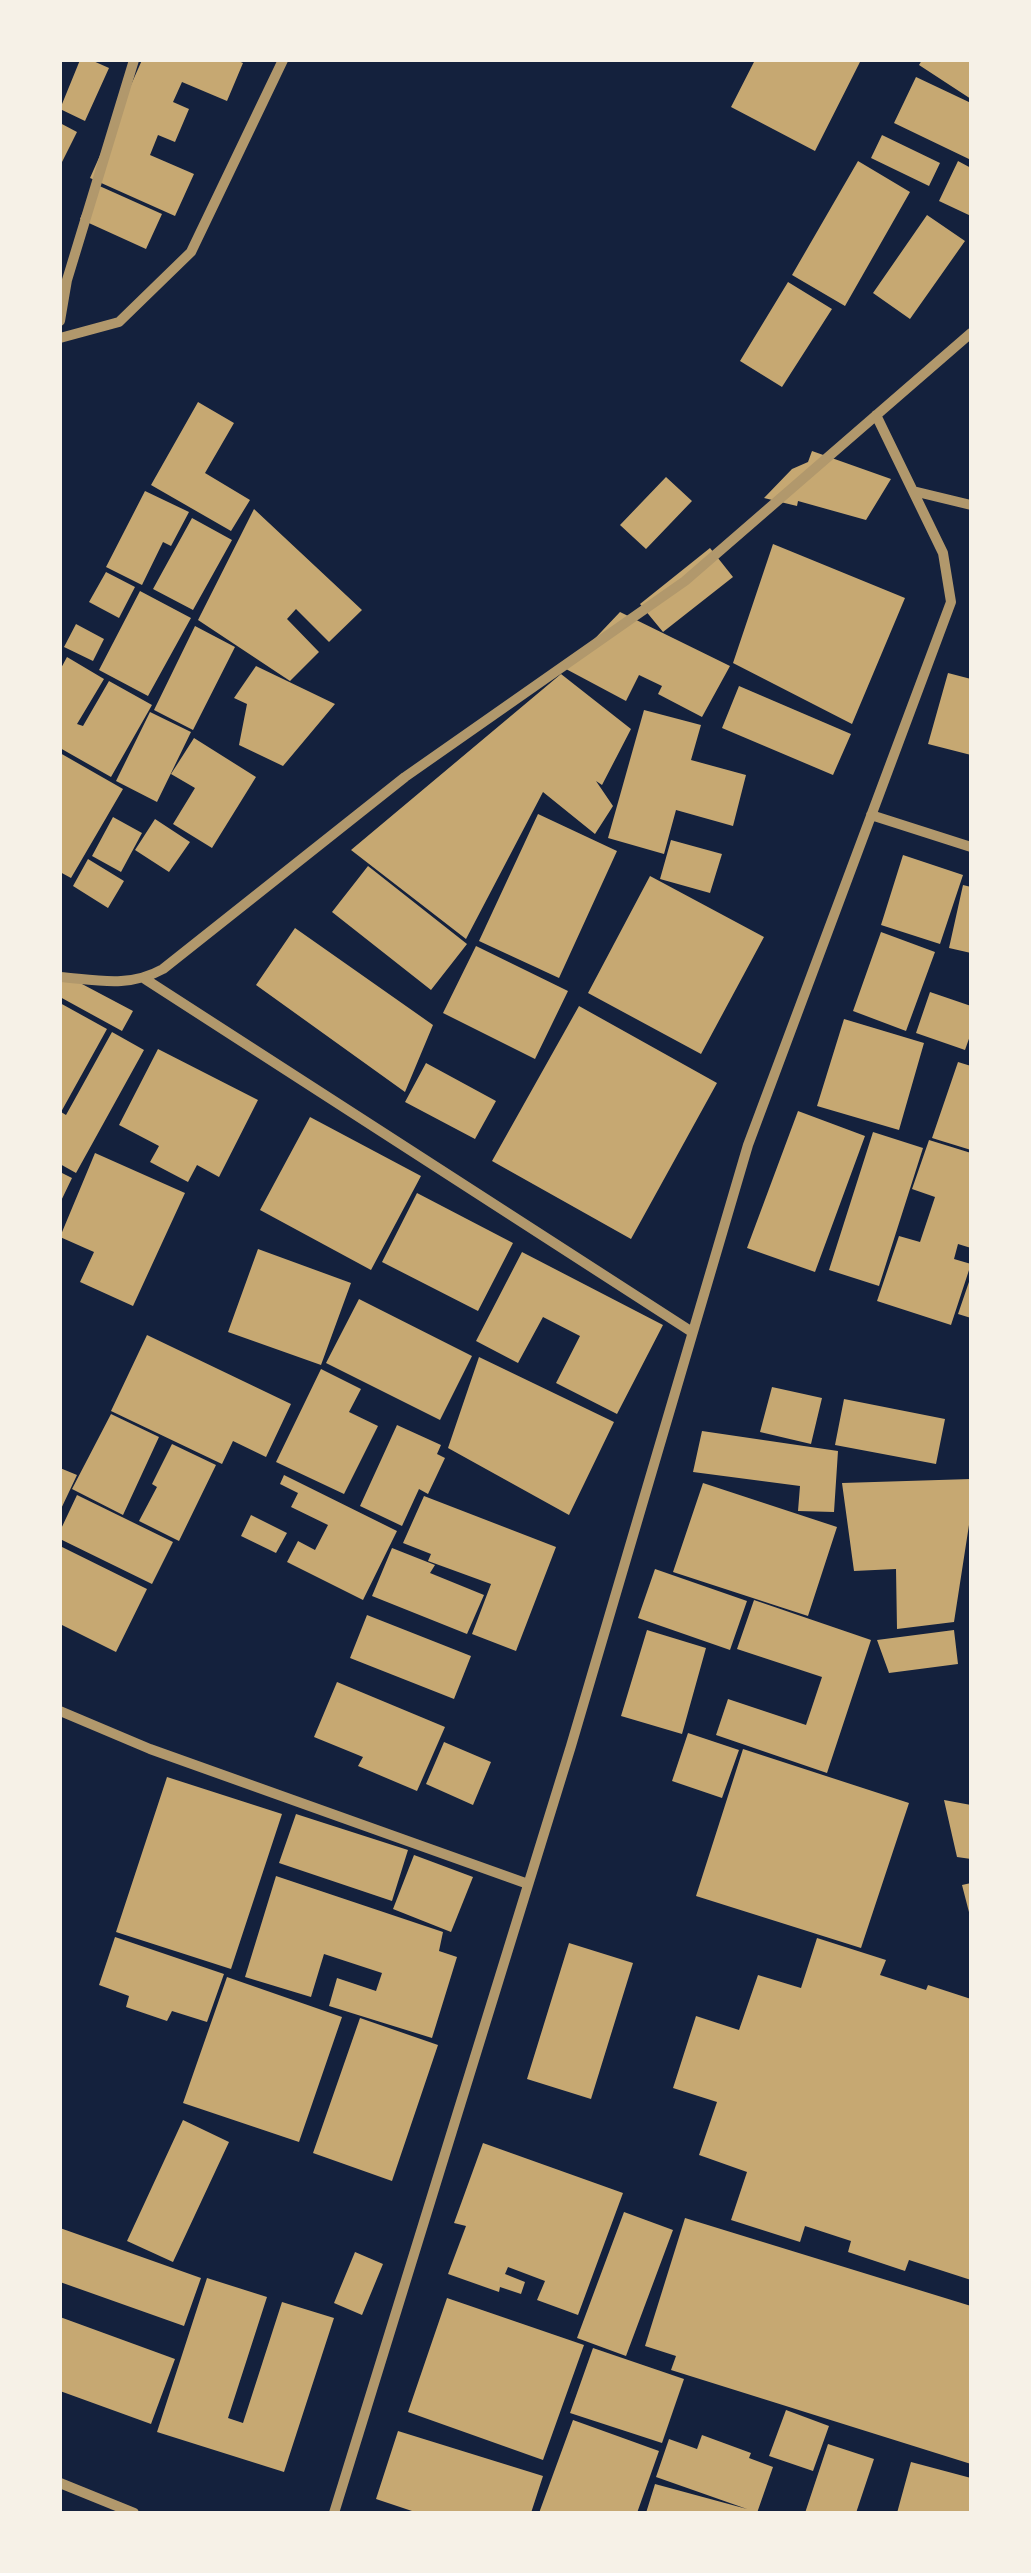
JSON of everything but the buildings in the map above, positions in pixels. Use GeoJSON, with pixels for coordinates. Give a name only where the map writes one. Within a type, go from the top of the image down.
{"type":"FeatureCollection","features":[{"type":"Feature","properties":{"kind":"street"},"geometry":{"type":"LineString","coordinates":[[60,321],[68,280],[134,60]]}},
{"type":"Feature","properties":{"kind":"street"},"geometry":{"type":"LineString","coordinates":[[60,338],[119,322],[192,252],[283,60]]}},
{"type":"Feature","properties":{"kind":"street"},"geometry":{"type":"LineString","coordinates":[[60,977],[125,983],[145,979],[163,969],[405,777],[685,581],[971,333]]}},
{"type":"Feature","properties":{"kind":"street"},"geometry":{"type":"LineString","coordinates":[[334,2513],[528,1884],[748,1145],[951,602],[943,553],[876,415]]}},
{"type":"Feature","properties":{"kind":"street"},"geometry":{"type":"LineString","coordinates":[[913,491],[971,505]]}},
{"type":"Feature","properties":{"kind":"street"},"geometry":{"type":"LineString","coordinates":[[871,815],[971,847]]}},
{"type":"Feature","properties":{"kind":"street"},"geometry":{"type":"LineString","coordinates":[[145,979],[692,1332]]}},
{"type":"Feature","properties":{"kind":"street"},"geometry":{"type":"LineString","coordinates":[[60,1711],[150,1749],[528,1884]]}},
{"type":"Feature","properties":{"kind":"street"},"geometry":{"type":"LineString","coordinates":[[60,2483],[134,2513]]}}]}
